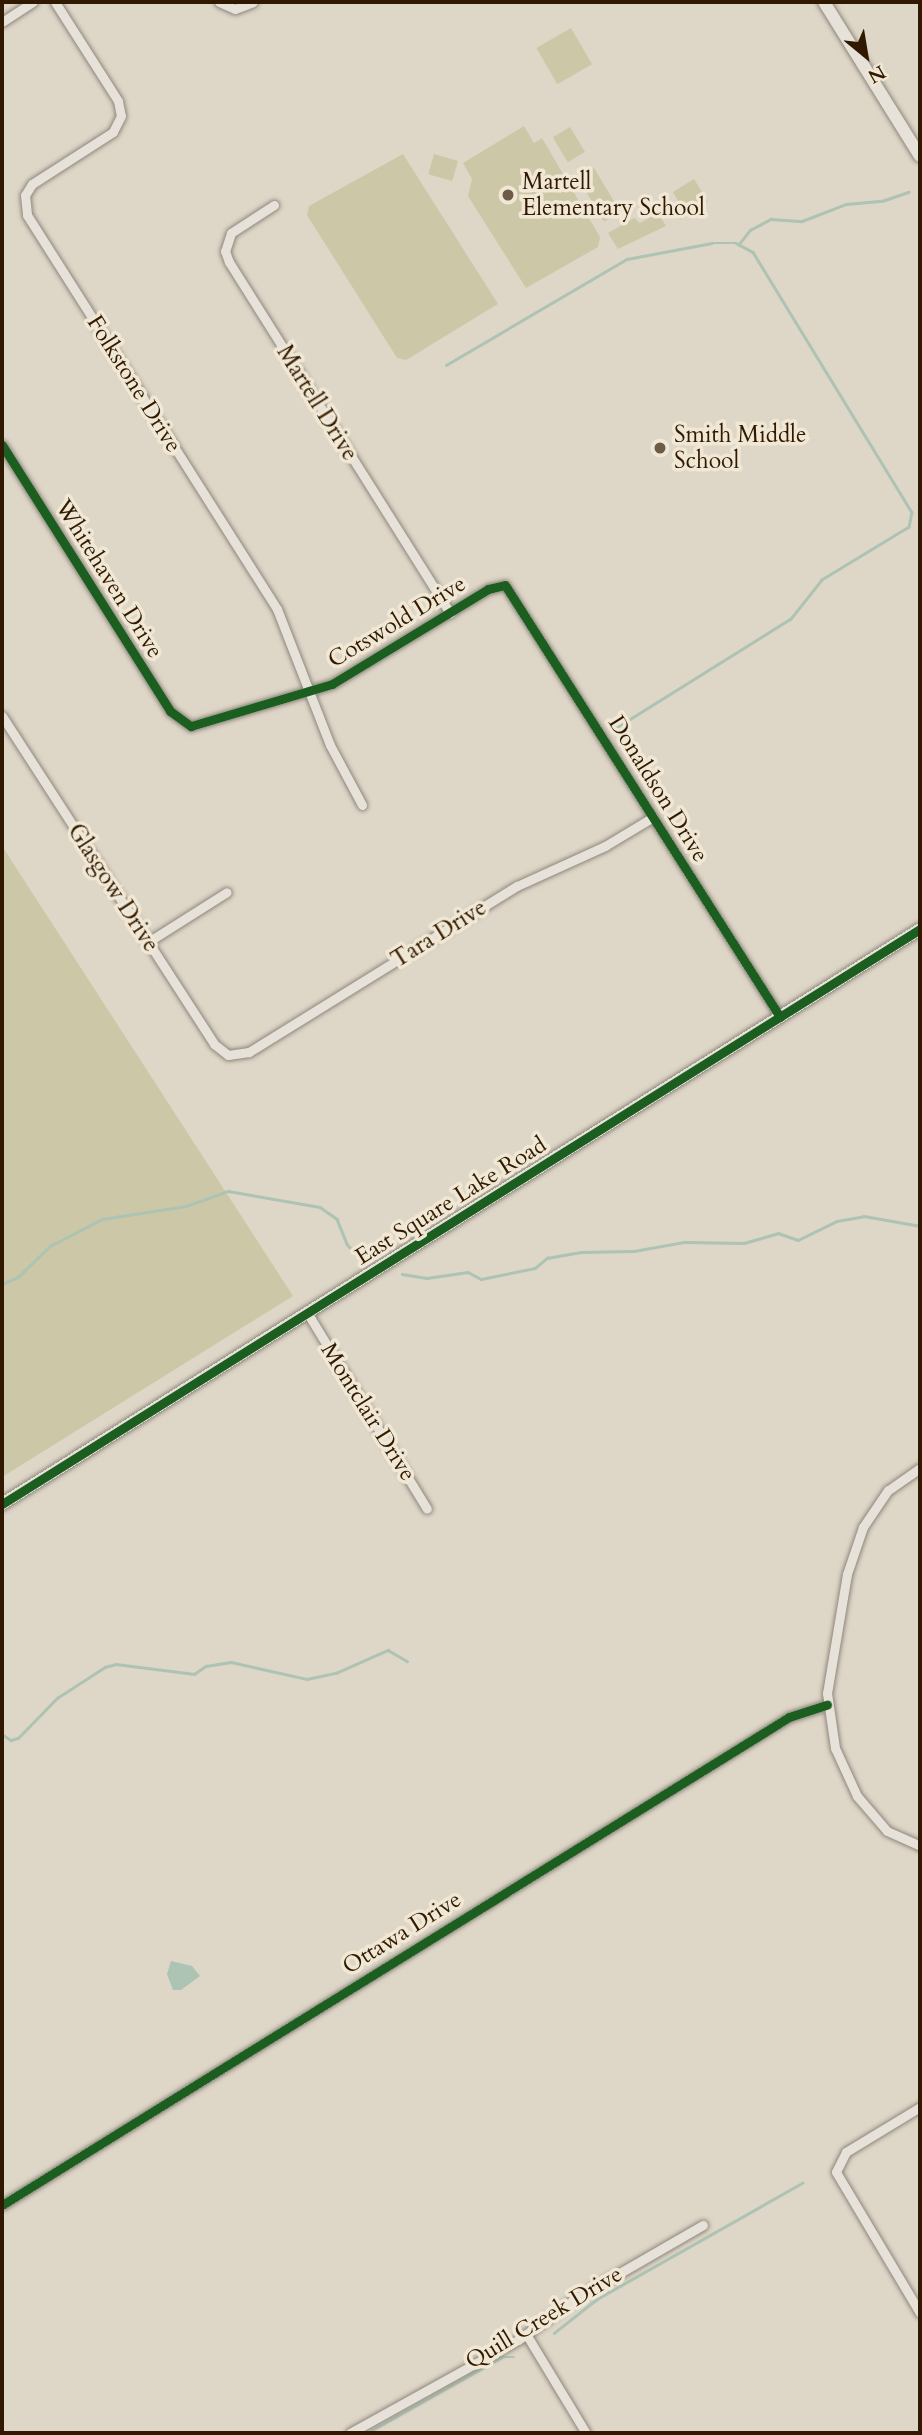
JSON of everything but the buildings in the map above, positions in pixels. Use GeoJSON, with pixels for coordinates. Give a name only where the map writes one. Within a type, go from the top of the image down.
{"type":"FeatureCollection","features":[{"type":"Feature","properties":{"kind":"main road"},"geometry":{"type":"LineString","coordinates":[[824,2],[918,147]]}},
{"type":"Feature","properties":{"kind":"main road","name":"East Square Lake Road"},"geometry":{"type":"LineString","coordinates":[[2,1504],[920,929]]}},
{"type":"Feature","properties":{"kind":"street"},"geometry":{"type":"LineString","coordinates":[[2,22],[33,2]]}},
{"type":"Feature","properties":{"kind":"street","name":"Folkstone Drive"},"geometry":{"type":"LineString","coordinates":[[55,2],[118,101],[121,116],[113,132],[32,184],[24,207],[277,609],[330,745],[362,805]]}},
{"type":"Feature","properties":{"kind":"street"},"geometry":{"type":"LineString","coordinates":[[219,2],[230,9],[253,2]]}},
{"type":"Feature","properties":{"kind":"street","name":"Martell Drive"},"geometry":{"type":"LineString","coordinates":[[274,205],[231,233],[225,251],[229,262],[450,613]]}},
{"type":"Feature","properties":{"kind":"street","name":"Whitehaven Drive"},"geometry":{"type":"LineString","coordinates":[[2,445],[170,711],[191,726]]}},
{"type":"Feature","properties":{"kind":"street","name":"Cotswold Drive"},"geometry":{"type":"LineString","coordinates":[[191,726],[344,678],[501,584]]}},
{"type":"Feature","properties":{"kind":"street","name":"Donaldson Drive"},"geometry":{"type":"LineString","coordinates":[[501,584],[510,592],[780,1017]]}},
{"type":"Feature","properties":{"kind":"street","name":"Glasgow Drive"},"geometry":{"type":"LineString","coordinates":[[2,716],[214,1044],[228,1055]]}},
{"type":"Feature","properties":{"kind":"street","name":"Tara Drive"},"geometry":{"type":"LineString","coordinates":[[228,1055],[249,1052],[517,886],[605,846],[653,817]]}},
{"type":"Feature","properties":{"kind":"street"},"geometry":{"type":"LineString","coordinates":[[148,942],[227,891]]}},
{"type":"Feature","properties":{"kind":"street","name":"Montclair Drive"},"geometry":{"type":"LineString","coordinates":[[308,1314],[427,1509]]}},
{"type":"Feature","properties":{"kind":"street"},"geometry":{"type":"LineString","coordinates":[[920,1468],[888,1490],[863,1527],[839,1615],[827,1705],[835,1748],[857,1796],[887,1831],[920,1846]]}},
{"type":"Feature","properties":{"kind":"street","name":"Ottawa Drive"},"geometry":{"type":"LineString","coordinates":[[2,2205],[781,1722],[827,1705]]}},
{"type":"Feature","properties":{"kind":"street"},"geometry":{"type":"LineString","coordinates":[[920,2107],[846,2152],[836,2172],[920,2314]]}},
{"type":"Feature","properties":{"kind":"street","name":"Quill Creek Drive"},"geometry":{"type":"LineString","coordinates":[[350,2433],[526,2334],[573,2300],[703,2225]]}},
{"type":"Feature","properties":{"kind":"street"},"geometry":{"type":"LineString","coordinates":[[526,2334],[586,2433]]}},
{"type":"Feature","properties":{"kind":"shaded area"},"geometry":{"type":"Polygon","coordinates":[[[571,28],[592,64],[557,84],[536,48],[571,28]]]}},
{"type":"Feature","properties":{"kind":"shaded area"},"geometry":{"type":"Polygon","coordinates":[[[524,126],[534,143],[542,138],[600,237],[598,247],[526,288],[468,196],[472,179],[463,163],[524,126]]]}},
{"type":"Feature","properties":{"kind":"shaded area"},"geometry":{"type":"Polygon","coordinates":[[[570,127],[585,152],[568,162],[553,137],[570,127]]]}},
{"type":"Feature","properties":{"kind":"shaded area"},"geometry":{"type":"Polygon","coordinates":[[[403,154],[498,304],[406,360],[397,358],[307,215],[309,206],[403,154]]]}},
{"type":"Feature","properties":{"kind":"shaded area"},"geometry":{"type":"Polygon","coordinates":[[[434,154],[458,161],[452,181],[428,174],[434,154]]]}},
{"type":"Feature","properties":{"kind":"shaded area"},"geometry":{"type":"Polygon","coordinates":[[[594,168],[620,212],[604,222],[578,178],[594,168]]]}},
{"type":"Feature","properties":{"kind":"shaded area"},"geometry":{"type":"Polygon","coordinates":[[[694,179],[708,202],[680,220],[672,207],[679,203],[673,192],[694,179]]]}},
{"type":"Feature","properties":{"kind":"shaded area"},"geometry":{"type":"Polygon","coordinates":[[[658,213],[666,226],[618,249],[608,233],[634,218],[640,223],[658,213]]]}},
{"type":"Feature","properties":{"kind":"shaded area"},"geometry":{"type":"Polygon","coordinates":[[[2,846],[293,1296],[2,1477],[2,846]]]}},
{"type":"Feature","properties":{"kind":"shaded area"},"geometry":{"type":"Polygon","coordinates":[[[171,1961],[192,1966],[200,1976],[181,1990],[173,1990],[167,1974],[171,1961]]]}},
{"type":"Feature","properties":{"kind":"waterway"},"geometry":{"type":"LineString","coordinates":[[739,244],[750,230],[771,219],[802,221],[846,204],[882,201],[908,192]]}},
{"type":"Feature","properties":{"kind":"waterway"},"geometry":{"type":"LineString","coordinates":[[446,365],[627,259],[712,243],[736,243],[753,252],[912,512],[909,527],[822,580],[791,619],[615,729]]}},
{"type":"Feature","properties":{"kind":"waterway"},"geometry":{"type":"LineString","coordinates":[[2,1284],[18,1277],[50,1246],[102,1219],[186,1206],[228,1191],[320,1207],[337,1219],[347,1244],[362,1261]]}},
{"type":"Feature","properties":{"kind":"waterway"},"geometry":{"type":"LineString","coordinates":[[402,1274],[427,1278],[468,1272],[481,1279],[535,1268],[547,1258],[580,1252],[634,1251],[684,1242],[744,1243],[778,1233],[798,1240],[837,1221],[864,1216],[920,1226]]}},
{"type":"Feature","properties":{"kind":"waterway"},"geometry":{"type":"LineString","coordinates":[[2,1734],[11,1740],[18,1738],[57,1698],[105,1667],[116,1664],[194,1674],[206,1666],[231,1662],[307,1679],[336,1673],[388,1650],[407,1661]]}},
{"type":"Feature","properties":{"kind":"waterway"},"geometry":{"type":"LineString","coordinates":[[554,2333],[597,2299],[802,2183]]}},
{"type":"Feature","properties":{"kind":"waterway"},"geometry":{"type":"LineString","coordinates":[[367,2433],[502,2357],[514,2357]]}},
{"type":"Feature","properties":{"kind":"cycle path"},"geometry":{"type":"LineString","coordinates":[[2,445],[170,711],[191,726],[332,684],[488,589],[505,585],[780,1017]]}},
{"type":"Feature","properties":{"kind":"cycle path"},"geometry":{"type":"LineString","coordinates":[[2,1504],[920,929]]}},
{"type":"Feature","properties":{"kind":"cycle path"},"geometry":{"type":"LineString","coordinates":[[2,2205],[789,1717],[827,1705]]}},
{"type":"Feature","properties":{"kind":"place","name":"Martell Elementary School"},"geometry":{"type":"Point","coordinates":[508,195]}},
{"type":"Feature","properties":{"kind":"place","name":"Smith Middle School"},"geometry":{"type":"Point","coordinates":[660,448]}}]}
